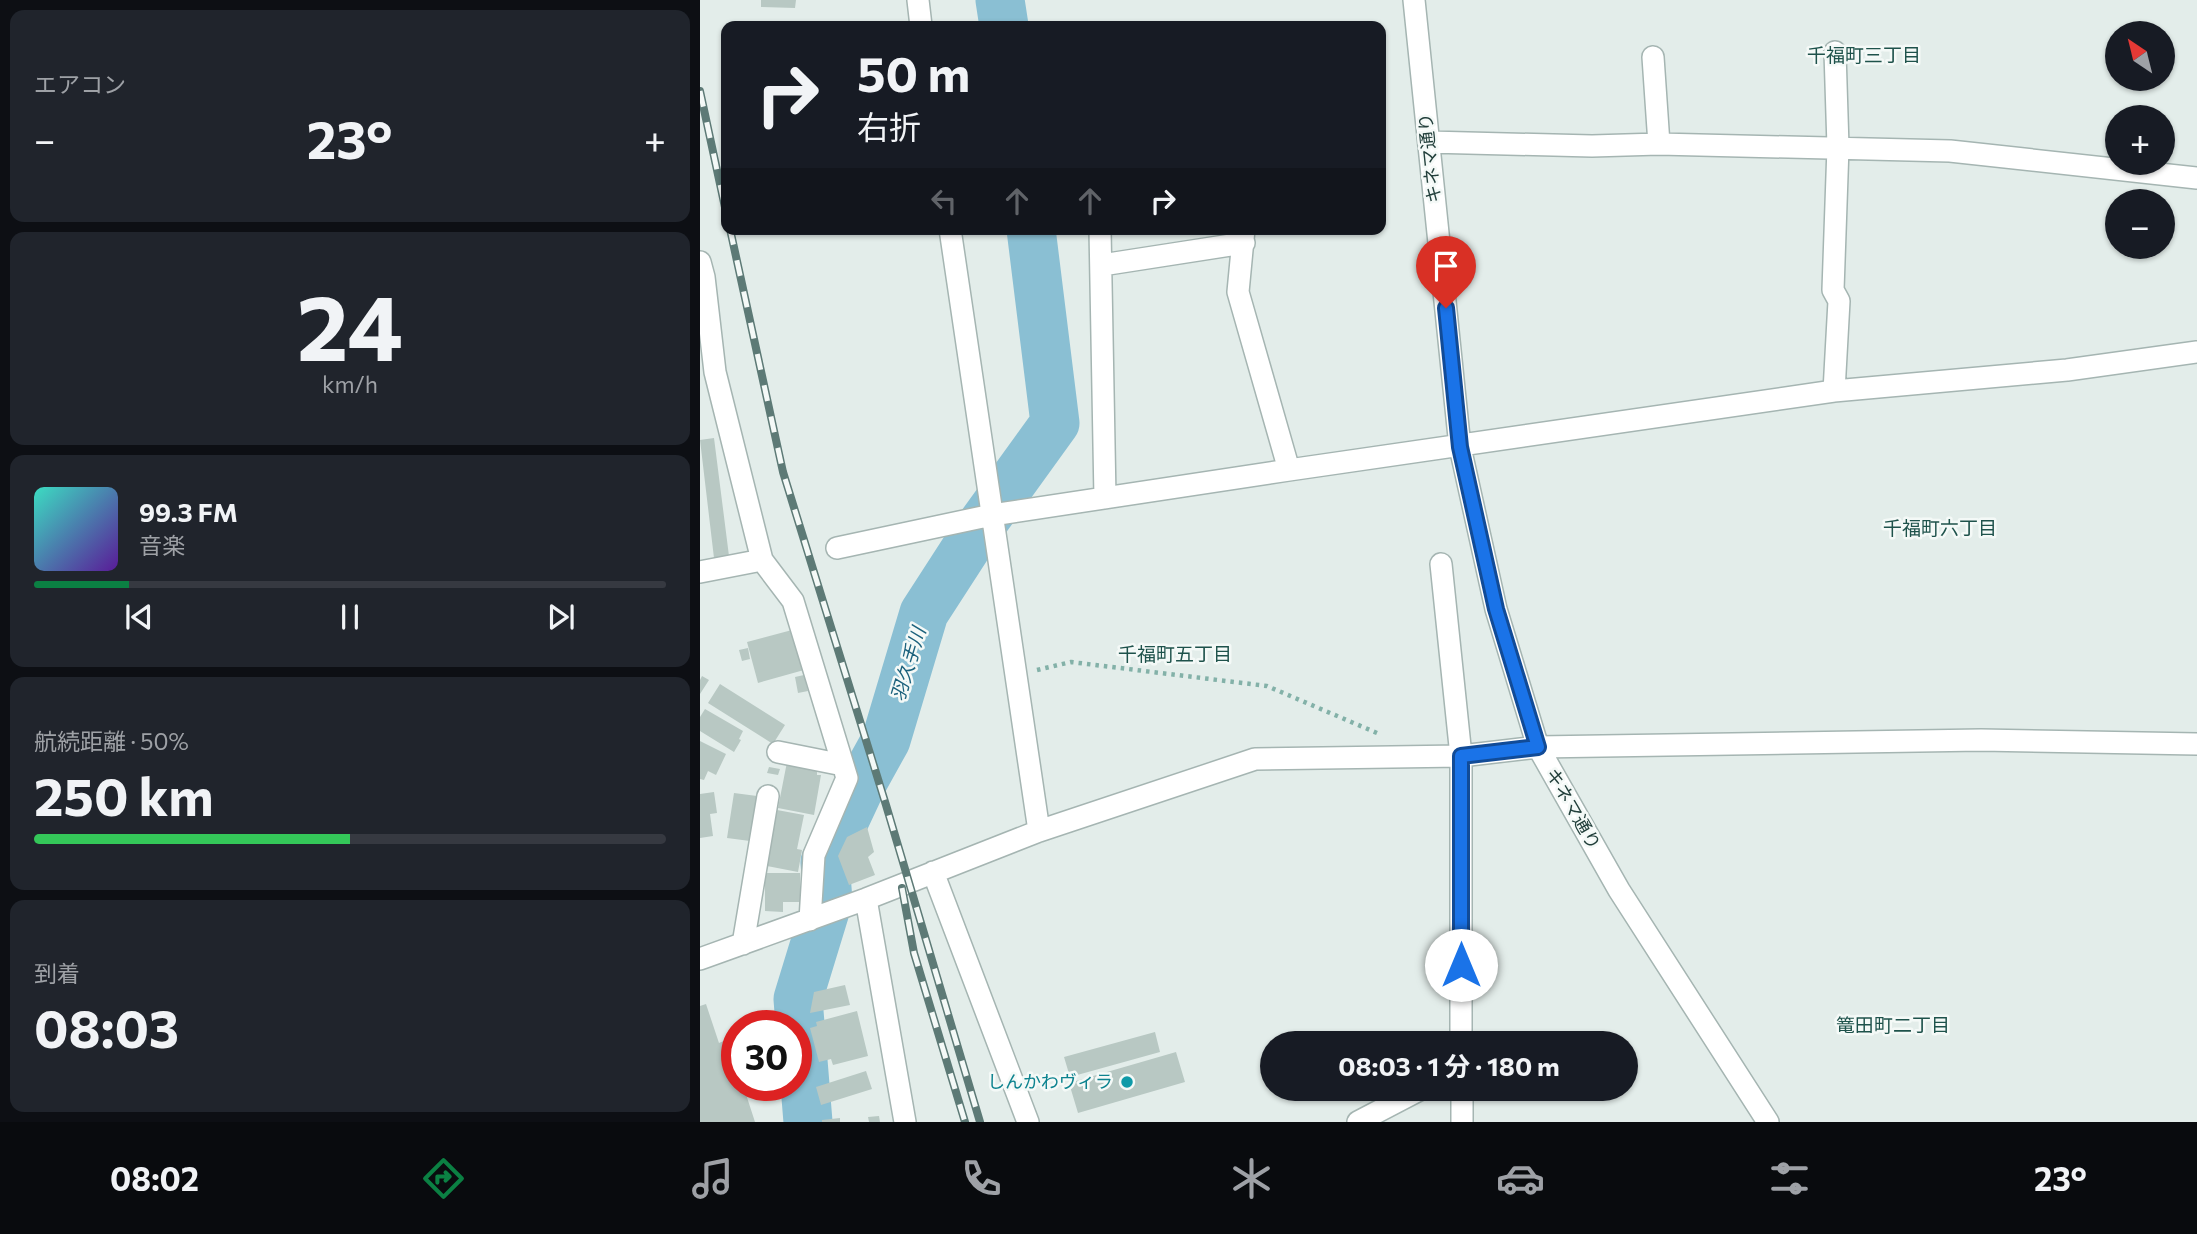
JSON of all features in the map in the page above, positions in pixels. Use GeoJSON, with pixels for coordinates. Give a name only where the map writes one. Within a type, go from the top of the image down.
{"type":"FeatureCollection","features":[{"type":"Feature","properties":{"kind":"street"},"geometry":{"type":"LineString","coordinates":[[918,0],[921,21]]}},
{"type":"Feature","properties":{"kind":"street","name":"キネマ通り"},"geometry":{"type":"LineString","coordinates":[[1414,0],[1460,447],[1496,609],[1538,747],[1619,890],[1768,1122]]}},
{"type":"Feature","properties":{"kind":"street"},"geometry":{"type":"LineString","coordinates":[[1834,391],[1839,301],[1833,290],[1838,147],[1835,52]]}},
{"type":"Feature","properties":{"kind":"street"},"geometry":{"type":"LineString","coordinates":[[1653,57],[1659,144]]}},
{"type":"Feature","properties":{"kind":"street"},"geometry":{"type":"LineString","coordinates":[[1429,142],[1951,151],[2197,178]]}},
{"type":"Feature","properties":{"kind":"street"},"geometry":{"type":"LineString","coordinates":[[951,235],[1039,831]]}},
{"type":"Feature","properties":{"kind":"street"},"geometry":{"type":"LineString","coordinates":[[1100,235],[1105,498]]}},
{"type":"Feature","properties":{"kind":"street"},"geometry":{"type":"LineString","coordinates":[[1102,265],[1244,236],[1238,292],[1289,470]]}},
{"type":"Feature","properties":{"kind":"street"},"geometry":{"type":"LineString","coordinates":[[700,262],[715,372],[762,560],[793,601],[848,778],[814,855],[810,920]]}},
{"type":"Feature","properties":{"kind":"street"},"geometry":{"type":"LineString","coordinates":[[837,548],[992,515],[1834,391],[2067,370],[2197,352]]}},
{"type":"Feature","properties":{"kind":"street"},"geometry":{"type":"LineString","coordinates":[[700,572],[762,560]]}},
{"type":"Feature","properties":{"kind":"street"},"geometry":{"type":"LineString","coordinates":[[1441,564],[1461,756],[1461,1031]]}},
{"type":"Feature","properties":{"kind":"street"},"geometry":{"type":"LineString","coordinates":[[700,959],[866,899],[1039,831],[1255,759],[1461,756],[1538,747],[1981,740],[2197,744]]}},
{"type":"Feature","properties":{"kind":"street"},"geometry":{"type":"LineString","coordinates":[[778,752],[843,765]]}},
{"type":"Feature","properties":{"kind":"street"},"geometry":{"type":"LineString","coordinates":[[743,944],[768,796]]}},
{"type":"Feature","properties":{"kind":"street"},"geometry":{"type":"LineString","coordinates":[[933,872],[1028,1122]]}},
{"type":"Feature","properties":{"kind":"street"},"geometry":{"type":"LineString","coordinates":[[866,899],[905,1122]]}},
{"type":"Feature","properties":{"kind":"street"},"geometry":{"type":"LineString","coordinates":[[1358,1122],[1398,1101]]}},
{"type":"Feature","properties":{"kind":"street"},"geometry":{"type":"LineString","coordinates":[[1462,1101],[1462,1122]]}},
{"type":"Feature","properties":{"kind":"path"},"geometry":{"type":"LineString","coordinates":[[1016,676],[1071,662],[1267,686],[1381,735]]}},
{"type":"Feature","properties":{"kind":"building"},"geometry":{"type":"Polygon","coordinates":[[[761,0],[796,0],[795,8],[761,7],[761,0]]]}},
{"type":"Feature","properties":{"kind":"building"},"geometry":{"type":"Polygon","coordinates":[[[714,438],[729,556],[714,558],[700,440],[714,438]]]}},
{"type":"Feature","properties":{"kind":"building"},"geometry":{"type":"Polygon","coordinates":[[[792,630],[804,670],[758,683],[747,642],[792,630]]]}},
{"type":"Feature","properties":{"kind":"building"},"geometry":{"type":"Polygon","coordinates":[[[748,648],[750,659],[742,661],[739,650],[748,648]]]}},
{"type":"Feature","properties":{"kind":"building"},"geometry":{"type":"Polygon","coordinates":[[[804,675],[808,691],[798,693],[795,677],[804,675]]]}},
{"type":"Feature","properties":{"kind":"building"},"geometry":{"type":"Polygon","coordinates":[[[702,676],[709,680],[700,694],[700,680],[702,676]]]}},
{"type":"Feature","properties":{"kind":"building"},"geometry":{"type":"Polygon","coordinates":[[[720,684],[785,725],[773,744],[708,703],[720,684]]]}},
{"type":"Feature","properties":{"kind":"building"},"geometry":{"type":"Polygon","coordinates":[[[705,709],[743,731],[734,752],[700,731],[700,717],[705,709]]]}},
{"type":"Feature","properties":{"kind":"building"},"geometry":{"type":"Polygon","coordinates":[[[700,741],[726,754],[716,775],[708,771],[704,780],[700,779],[700,741]]]}},
{"type":"Feature","properties":{"kind":"building"},"geometry":{"type":"Polygon","coordinates":[[[787,762],[809,766],[809,770],[817,771],[817,775],[821,775],[814,815],[778,808],[787,762]]]}},
{"type":"Feature","properties":{"kind":"building"},"geometry":{"type":"Polygon","coordinates":[[[769,767],[780,769],[778,775],[767,773],[769,767]]]}},
{"type":"Feature","properties":{"kind":"building"},"geometry":{"type":"Polygon","coordinates":[[[714,792],[717,813],[710,814],[713,836],[700,838],[700,794],[714,792]]]}},
{"type":"Feature","properties":{"kind":"building"},"geometry":{"type":"Polygon","coordinates":[[[734,793],[757,796],[750,841],[727,838],[734,793]]]}},
{"type":"Feature","properties":{"kind":"building"},"geometry":{"type":"Polygon","coordinates":[[[777,810],[804,815],[797,849],[802,850],[798,872],[767,866],[777,810]]]}},
{"type":"Feature","properties":{"kind":"building"},"geometry":{"type":"Polygon","coordinates":[[[867,827],[874,852],[868,857],[875,875],[849,885],[838,856],[847,837],[867,827]]]}},
{"type":"Feature","properties":{"kind":"building"},"geometry":{"type":"Polygon","coordinates":[[[765,873],[800,873],[800,902],[783,902],[783,912],[765,911],[765,873]]]}},
{"type":"Feature","properties":{"kind":"building"},"geometry":{"type":"Polygon","coordinates":[[[845,985],[850,1005],[812,1013],[814,992],[845,985]]]}},
{"type":"Feature","properties":{"kind":"building"},"geometry":{"type":"Polygon","coordinates":[[[706,1004],[719,1043],[721,1042],[721,1101],[748,1101],[755,1122],[700,1122],[700,1006],[706,1004]]]}},
{"type":"Feature","properties":{"kind":"building"},"geometry":{"type":"Polygon","coordinates":[[[857,1011],[868,1056],[833,1065],[831,1059],[819,1062],[812,1036],[812,1027],[817,1026],[816,1022],[857,1011]]]}},
{"type":"Feature","properties":{"kind":"building"},"geometry":{"type":"Polygon","coordinates":[[[1155,1032],[1160,1052],[1070,1077],[1064,1057],[1155,1032]]]}},
{"type":"Feature","properties":{"kind":"building","name":"しんかわヴィラ"},"geometry":{"type":"Polygon","coordinates":[[[1176,1052],[1185,1082],[1078,1113],[1069,1083],[1176,1052]]]}},
{"type":"Feature","properties":{"kind":"building"},"geometry":{"type":"Polygon","coordinates":[[[866,1071],[872,1089],[821,1105],[816,1087],[866,1071]]]}},
{"type":"Feature","properties":{"kind":"building"},"geometry":{"type":"Polygon","coordinates":[[[879,1116],[880,1122],[869,1122],[868,1117],[879,1116]]]}},
{"type":"Feature","properties":{"kind":"building"},"geometry":{"type":"Polygon","coordinates":[[[840,1118],[840,1122],[822,1122],[822,1120],[840,1118]]]}},
{"type":"Feature","properties":{"kind":"waterway","name":"羽久手川"},"geometry":{"type":"LineString","coordinates":[[1000,0],[1003,21]]}},
{"type":"Feature","properties":{"kind":"waterway","name":"羽久手川"},"geometry":{"type":"LineString","coordinates":[[808,1122],[798,999],[828,901],[825,862],[861,785],[886,740],[924,613],[977,531],[1055,423],[1032,235]]}},
{"type":"Feature","properties":{"kind":"railway"},"geometry":{"type":"LineString","coordinates":[[700,91],[721,189]]}},
{"type":"Feature","properties":{"kind":"railway"},"geometry":{"type":"LineString","coordinates":[[731,235],[783,472],[980,1122]]}},
{"type":"Feature","properties":{"kind":"railway"},"geometry":{"type":"LineString","coordinates":[[902,888],[914,953],[965,1122]]}},
{"type":"Feature","properties":{"kind":"place","name":"しんかわヴィラ"},"geometry":{"type":"Point","coordinates":[1127,1082]}},
{"type":"Feature","properties":{"kind":"district","name":"千福町三丁目"},"geometry":{"type":"Point","coordinates":[1864,55]}},
{"type":"Feature","properties":{"kind":"district","name":"千福町六丁目"},"geometry":{"type":"Point","coordinates":[1940,528]}},
{"type":"Feature","properties":{"kind":"district","name":"千福町五丁目"},"geometry":{"type":"Point","coordinates":[1175,654]}},
{"type":"Feature","properties":{"kind":"district","name":"篭田町二丁目"},"geometry":{"type":"Point","coordinates":[1893,1025]}},
{"type":"Feature","properties":{"kind":"route"},"geometry":{"type":"LineString","coordinates":[[1446,308],[1460,447],[1496,609],[1538,747],[1461,756],[1461,965]]}}]}
